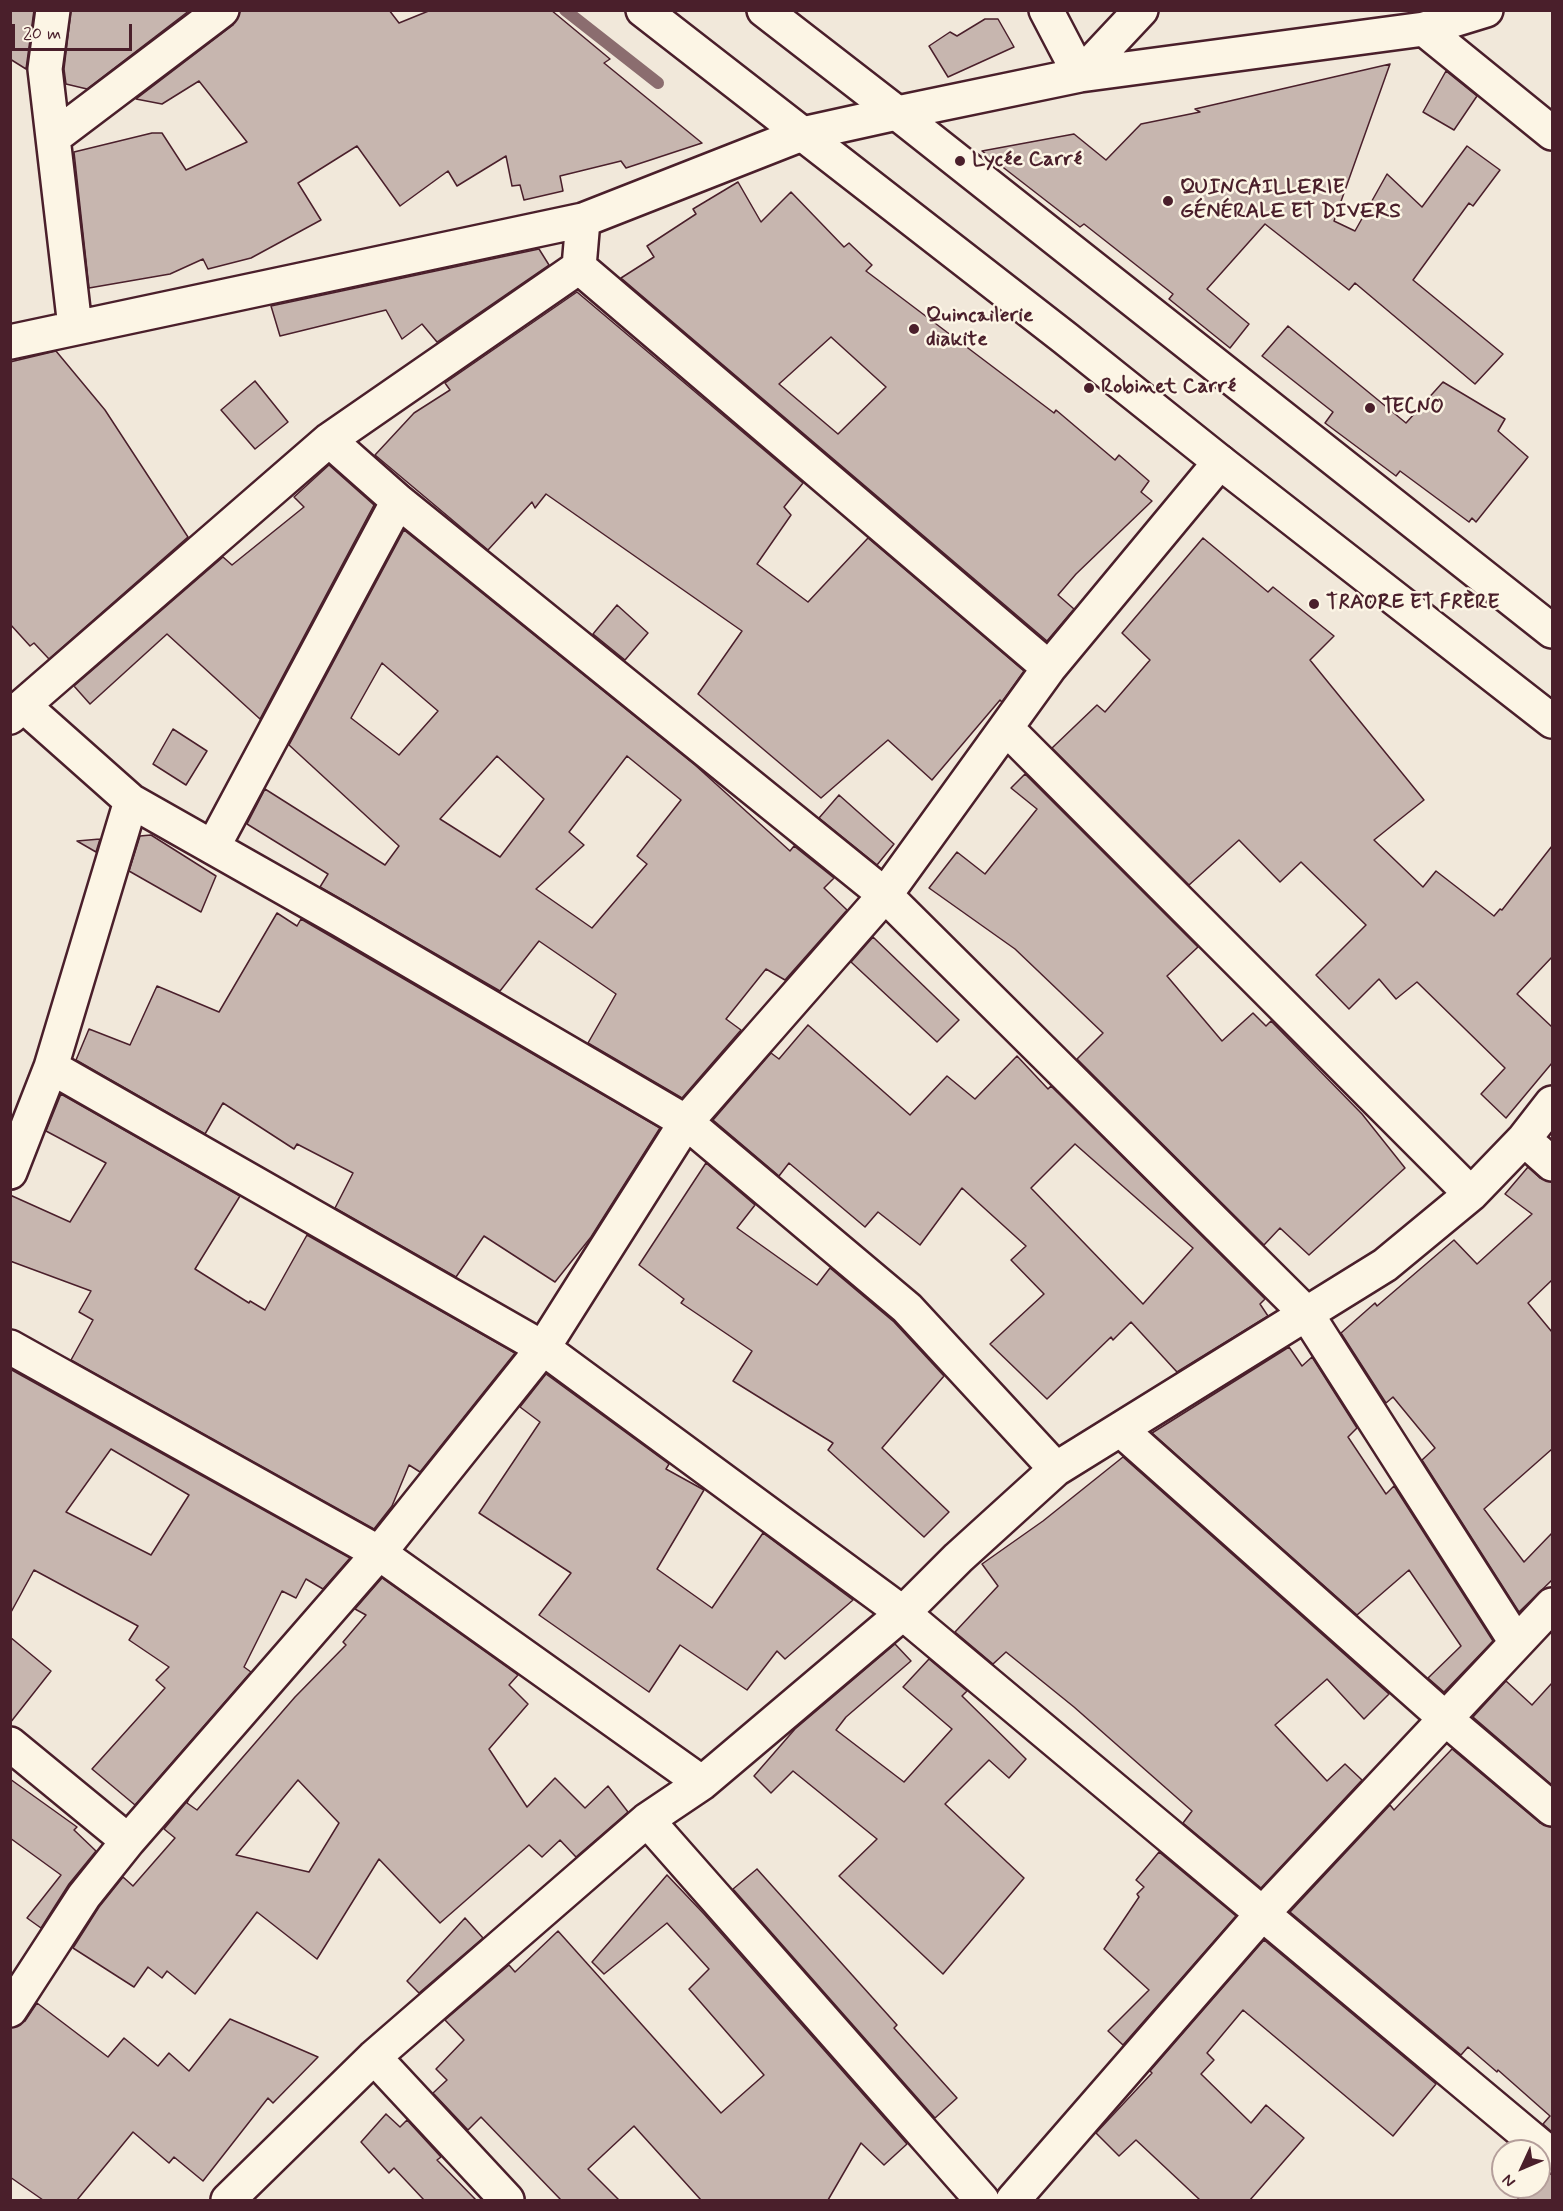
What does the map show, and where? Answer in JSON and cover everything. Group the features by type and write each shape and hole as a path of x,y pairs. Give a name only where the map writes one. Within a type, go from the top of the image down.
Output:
{"street":[{"path":"52,10 45,69 75,327"},
{"path":"54,137 222,10"},
{"path":"643,10 1552,721"},
{"path":"764,10 897,112 1552,631"},
{"path":"1046,10 1080,75"},
{"path":"1080,75 1142,10"},
{"path":"10,342 583,220 801,134 897,112 1080,75 1424,29 1486,10"},
{"path":"1424,29 1552,133"},
{"path":"579,267 583,220"},
{"path":"579,267 328,440 17,712 131,801 686,1122 907,1308 1056,1469"},
{"path":"579,267 1049,669"},
{"path":"328,440 398,501 885,895 1306,1313 1516,1642"},
{"path":"10,2010 84,1896 128,1841 379,1553 543,1348 686,1122 885,895 1049,669 1220,462"},
{"path":"213,847 398,501"},
{"path":"1007,729 1471,1194"},
{"path":"10,1172 51,1066 131,801"},
{"path":"51,1066 543,1348 903,1613 1552,2156"},
{"path":"228,2200 374,2056 647,1820 702,1783 903,1613 958,1558 1056,1469 1385,1265 1471,1194 1524,1139 1552,1103"},
{"path":"1524,1139 1552,1164"},
{"path":"10,1347 379,1553 702,1783"},
{"path":"1121,1430 1447,1720 1552,1809"},
{"path":"1013,2200 1262,1914 1447,1720 1552,1605"},
{"path":"10,1744 128,1841"},
{"path":"647,1820 982,2200"},
{"path":"374,2056 507,2200"}],"building":[{"path":"10,10 34,10 26,69 10,59"},
{"path":"71,10 190,10 87,89 66,84 64,69"},
{"path":"240,10 389,10 399,23 431,10 551,10 610,59 604,63 702,143 626,168 621,161 560,176 563,191 524,200 520,185 512,186 506,156 457,186 448,171 400,206 357,146 298,183 321,220 251,258 208,269 203,259 170,274 89,288 74,152 152,133 162,133 186,170 247,142 199,81 162,104 136,99 233,25"},
{"path":"985,19 998,19 1014,47 948,77 929,46 950,32 957,36"},
{"path":"1390,64 1334,221 1355,231 1387,174 1422,207 1467,146 1500,170 1473,206 1469,203 1413,280 1503,354 1475,384 1355,283 1349,290 1265,224 1207,289 1249,324 1230,348 1169,299 1173,294 1084,224 1080,227 982,151 1074,134 1106,160 1141,124 1200,112 1195,109"},
{"path":"1446,71 1477,96 1454,130 1423,112"},
{"path":"738,182 761,222 791,192 844,247 849,243 872,265 866,271 1054,413 1056,410 1115,460 1119,455 1149,481 1141,492 1152,501 1076,574 1058,595 1074,609 1047,641 621,278 654,257 647,246 696,214 693,209","holes":["831,337 886,387 838,434 779,384"]},
{"path":"539,249 549,265 437,342 422,324 402,339 386,310 280,336 271,306"},
{"path":"577,292 803,483 784,507 791,515 757,564 808,602 868,538 1024,671 1002,702 1000,700 932,780 888,740 821,798 698,694 742,631 546,494 535,508 532,502 488,550 375,455 414,413 450,390 445,383"},
{"path":"1288,326 1406,423 1443,382 1505,419 1498,431 1528,457 1476,522 1472,518 1469,522 1400,471 1396,476 1325,423 1333,412 1262,356"},
{"path":"56,351 105,410 188,537 49,659 34,643 30,646 10,624 10,362"},
{"path":"255,381 288,422 255,449 221,410"},
{"path":"329,465 374,505 260,719 167,634 90,704 74,686 223,557 232,565 304,507 294,497"},
{"path":"404,530 695,765 790,851 794,846 834,878 824,888 847,910 785,980 766,969 726,1019 741,1030 682,1098 588,1043 616,994 539,941 500,991 320,887 328,874 247,824 265,789 385,865 399,846 289,745","holes":["382,663 438,711 399,755 351,718","497,756 544,799 500,857 440,819","627,756 681,800 637,856 647,864 592,928 536,889 584,845 569,832"]},
{"path":"1203,538 1268,592 1273,587 1334,636 1310,660 1424,800 1374,840 1423,887 1436,871 1494,916 1500,909 1502,910 1552,846 1552,957 1517,994 1552,1027 1552,1063 1506,1118 1481,1094 1505,1068 1417,982 1396,999 1379,979 1349,1009 1316,975 1366,925 1301,862 1280,882 1239,840 1189,885 1052,748 1097,705 1105,712 1150,660 1122,633"},
{"path":"617,605 648,633 625,660 593,634"},
{"path":"173,729 207,751 186,785 153,764"},
{"path":"1025,774 1198,947 1167,976 1222,1041 1253,1013 1266,1026 1271,1021 1362,1114 1405,1168 1309,1255 1280,1228 1264,1245 1077,1059 1103,1033 1015,949 929,888 957,852 985,874 1037,809 1011,788"},
{"path":"839,795 894,844 877,865 819,818"},
{"path":"151,835 216,876 201,912 129,871 140,836"},
{"path":"100,839 96,852 77,841"},
{"path":"277,913 297,926 301,919 660,1128 591,1237 555,1282 484,1236 456,1277 335,1208 353,1173 297,1144 294,1149 223,1103 205,1134 76,1060 89,1029 130,1045 157,986 219,1012"},
{"path":"873,937 959,1020 937,1042 851,962"},
{"path":"808,1025 910,1115 947,1076 975,1099 1017,1056 1048,1089 1051,1086 1265,1299 1260,1304 1268,1316 1177,1372 1131,1322 1113,1340 1111,1337 1047,1399 990,1344 1044,1294 1011,1260 1026,1246 962,1188 920,1245 878,1212 865,1227 789,1163 779,1176 713,1120 771,1053 779,1059","holes":["1075,1144 1193,1248 1143,1304 1031,1188"]},
{"path":"61,1094 240,1196 195,1269 249,1303 250,1301 265,1310 307,1235 515,1353 420,1472 409,1465 392,1506 374,1529 71,1360 93,1320 79,1312 91,1291 10,1261 10,1195 70,1222 106,1163 46,1131"},
{"path":"706,1163 755,1205 737,1228 817,1285 830,1268 894,1322 944,1376 882,1448 949,1512 924,1537 828,1450 833,1443 733,1381 752,1351 681,1303 684,1299 639,1265"},
{"path":"1528,1167 1540,1178 1552,1182 1552,1280 1528,1303 1552,1332 1552,1449 1484,1509 1524,1562 1552,1533 1552,1580 1519,1612 1422,1460 1435,1448 1393,1397 1386,1403 1341,1333 1375,1303 1377,1306 1454,1240 1477,1264 1532,1214 1505,1194"},
{"path":"1289,1347 1302,1366 1312,1357 1357,1428 1348,1437 1386,1494 1394,1486 1493,1641 1444,1692 1428,1678 1461,1646 1409,1570 1357,1615 1152,1433"},
{"path":"10,1369 350,1558 323,1589 306,1579 296,1598 282,1591 244,1667 251,1672 135,1805 92,1769 165,1688 156,1680 169,1667 129,1640 138,1626 34,1570 10,1614","holes":["111,1449 189,1495 151,1555 66,1512"]},
{"path":"546,1374 669,1464 666,1469 704,1490 657,1569 712,1608 763,1533 853,1600 785,1659 777,1651 747,1690 680,1645 649,1692 539,1615 571,1573 479,1513 540,1422 520,1407"},
{"path":"1123,1457 1389,1694 1364,1719 1327,1679 1275,1725 1327,1781 1345,1764 1362,1780 1261,1888 1183,1823 1192,1811 1074,1707 1006,1652 993,1664 955,1632 998,1586 982,1564 1043,1521"},
{"path":"382,1578 518,1675 509,1685 528,1704 489,1749 527,1807 555,1778 585,1808 608,1786 628,1812 576,1857 560,1840 542,1857 529,1845 440,1923 379,1859 317,1959 257,1912 195,1994 167,1971 162,1978 148,1967 134,1987 73,1948 99,1907 123,1877 133,1886 175,1838 164,1829 189,1799 187,1803 197,1810 295,1697 346,1645 343,1642 366,1615 355,1609","holes":["298,1780 339,1823 309,1872 236,1855"]},
{"path":"10,1637 51,1671 10,1723"},
{"path":"895,1644 911,1661 846,1717 836,1730 904,1782 952,1729 903,1687 929,1659 967,1691 962,1696 1026,1759 1009,1778 989,1760 945,1804 1024,1878 943,1974 839,1876 877,1839 793,1771 771,1793 754,1776 795,1729"},
{"path":"1506,1681 1532,1705 1552,1683 1552,1785 1473,1717"},
{"path":"1452,1749 1540,1823 1552,1827 1552,2132 1543,2124 1550,2116 1498,2070 1497,2072 1468,2047 1461,2055 1290,1912 1390,1805 1394,1810"},
{"path":"10,1779 77,1827 74,1830 96,1851 69,1884 41,1928 27,1918 61,1875 10,1838"},
{"path":"1159,1852 1236,1916 1123,2045 1108,2031 1149,1990 1104,1949 1139,1897 1137,1894 1144,1887 1136,1880"},
{"path":"757,1869 897,2025 894,2028 957,2098 935,2118 733,1889"},
{"path":"667,1875 907,2144 884,2165 861,2143 828,2200 701,2200 634,2126 588,2169 619,2200 561,2200 481,2117 468,2130 433,2093 447,2080 436,2069 464,2040 445,2020 509,1965 515,1972 558,1931 721,2113 764,2075 689,1989 709,1969 667,1923 604,1974 592,1962"},
{"path":"465,1918 483,1938 419,1993 407,1981"},
{"path":"1264,1940 1436,2084 1393,2136 1243,2010 1207,2053 1214,2060 1201,2074 1251,2123 1266,2105 1304,2138 1250,2200 1200,2200 1136,2140 1119,2156 1096,2133 1152,2073 1150,2071"},
{"path":"37,2003 108,2057 124,2038 158,2066 169,2053 189,2071 230,2019 318,2057 273,2103 268,2098 203,2181 174,2157 169,2163 133,2132 77,2200 43,2200 10,2177 10,2028 25,2021"},
{"path":"386,2114 400,2127 407,2120 441,2157 437,2160 476,2200 424,2200 394,2168 389,2173 361,2142"},
{"path":"1552,2174 1552,2200 1520,2200 1551,2199"}],"waterway":[{"path":"565,10 658,83"}],"place":[{"name":"Lycée Carré","path":"960,161"},
{"name":"QUINCAILLERIE GÉNÉRALE ET DIVERS","path":"1168,201"},
{"name":"Quincailerie diakite","path":"914,329"},
{"name":"Robinet Carré","path":"1089,388"},
{"name":"TECNO","path":"1370,408"},
{"name":"TRAORE ET FRÈRE","path":"1314,604"}]}
